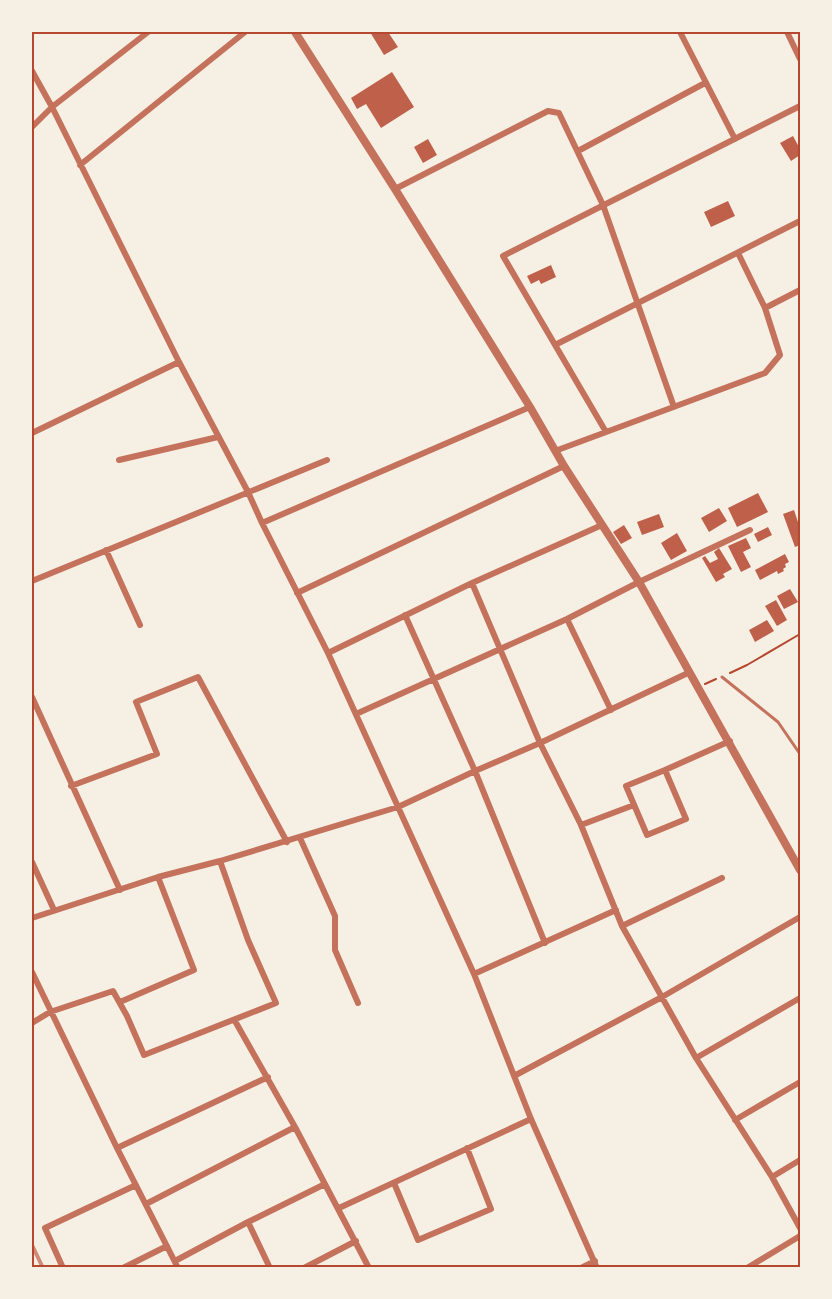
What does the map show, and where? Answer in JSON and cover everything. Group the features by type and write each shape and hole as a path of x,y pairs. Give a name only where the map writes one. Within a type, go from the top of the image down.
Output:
{"street":[{"path":"32,127 52,107 148,32"},
{"path":"80,165 245,32"},
{"path":"295,32 395,189 564,466 639,582 801,870"},
{"path":"680,32 735,139"},
{"path":"786,32 801,59"},
{"path":"32,71 179,362 248,492 356,714 474,974 531,1119 596,1264 581,1268"},
{"path":"579,151 705,83"},
{"path":"606,432 504,256 801,106"},
{"path":"395,189 548,111 559,113 603,205 674,407"},
{"path":"555,345 801,221"},
{"path":"555,451 765,373 780,355 765,308 738,253"},
{"path":"765,308 801,290"},
{"path":"32,434 179,362"},
{"path":"262,523 530,407"},
{"path":"119,460 218,437"},
{"path":"32,580 327,460"},
{"path":"297,592 564,466"},
{"path":"328,653 472,583 602,525"},
{"path":"356,714 567,619 750,530"},
{"path":"106,550 140,625"},
{"path":"472,583 540,743 580,825 622,926 696,1058 772,1177 801,1228"},
{"path":"405,615 475,771 545,943"},
{"path":"567,619 611,710"},
{"path":"32,918 158,877 287,842 398,807 690,672"},
{"path":"71,786 157,754 136,702 198,677 287,842"},
{"path":"32,697 120,890"},
{"path":"665,770 686,819 647,835 626,786 730,741"},
{"path":"580,825 634,805"},
{"path":"300,838 335,916 335,950 358,1004"},
{"path":"32,1023 50,1012 113,991 144,1055 276,1004 249,940 220,861"},
{"path":"32,862 54,910"},
{"path":"120,1002 194,970 158,877"},
{"path":"622,926 722,878"},
{"path":"474,974 616,910"},
{"path":"514,1076 662,997 801,917"},
{"path":"32,972 117,1148 177,1264 248,1222 325,1184"},
{"path":"696,1058 801,998"},
{"path":"235,1021 268,1077 369,1268"},
{"path":"117,1148 268,1077"},
{"path":"735,1120 801,1082"},
{"path":"339,1208 531,1119"},
{"path":"146,1204 295,1127"},
{"path":"394,1183 418,1240 491,1209 467,1148"},
{"path":"772,1177 801,1160"},
{"path":"63,1268 45,1228 136,1185"},
{"path":"248,1222 270,1268"},
{"path":"747,1268 801,1236"},
{"path":"304,1268 356,1241"},
{"path":"123,1268 167,1246"}],"lane":[{"path":"722,677 778,722 801,754"}],"path":[{"path":"699,687 747,665 801,633"}],"building":[{"path":"370,32 388,32 398,47 384,55"},
{"path":"392,72 414,107 381,128 366,104 357,109 351,98"},
{"path":"793,136 800,149 800,155 791,161 780,143"},
{"path":"428,139 437,155 423,163 414,147"},
{"path":"728,201 735,216 711,227 704,212"},
{"path":"551,265 556,277 541,284 539,280 531,284 527,276"},
{"path":"758,493 768,512 737,527 728,508"},
{"path":"719,508 727,521 709,532 701,518"},
{"path":"794,510 800,528 800,545 795,547 783,514"},
{"path":"659,514 664,527 642,535 637,522"},
{"path":"624,525 632,538 621,544 613,532"},
{"path":"768,527 772,535 758,542 754,534"},
{"path":"677,533 687,551 671,560 661,543"},
{"path":"746,538 751,548 743,552 751,567 741,572 728,546"},
{"path":"719,548 732,569 716,582 702,558 705,556 710,563 718,559 714,552"},
{"path":"785,554 789,562 785,564 784,571 778,574 777,571 760,580 755,570"},
{"path":"790,589 798,602 784,609 777,596"},
{"path":"776,600 787,620 777,626 765,606"},
{"path":"767,620 774,631 755,642 749,630"}],"railway":[{"path":"32,1245 43,1268"}]}
